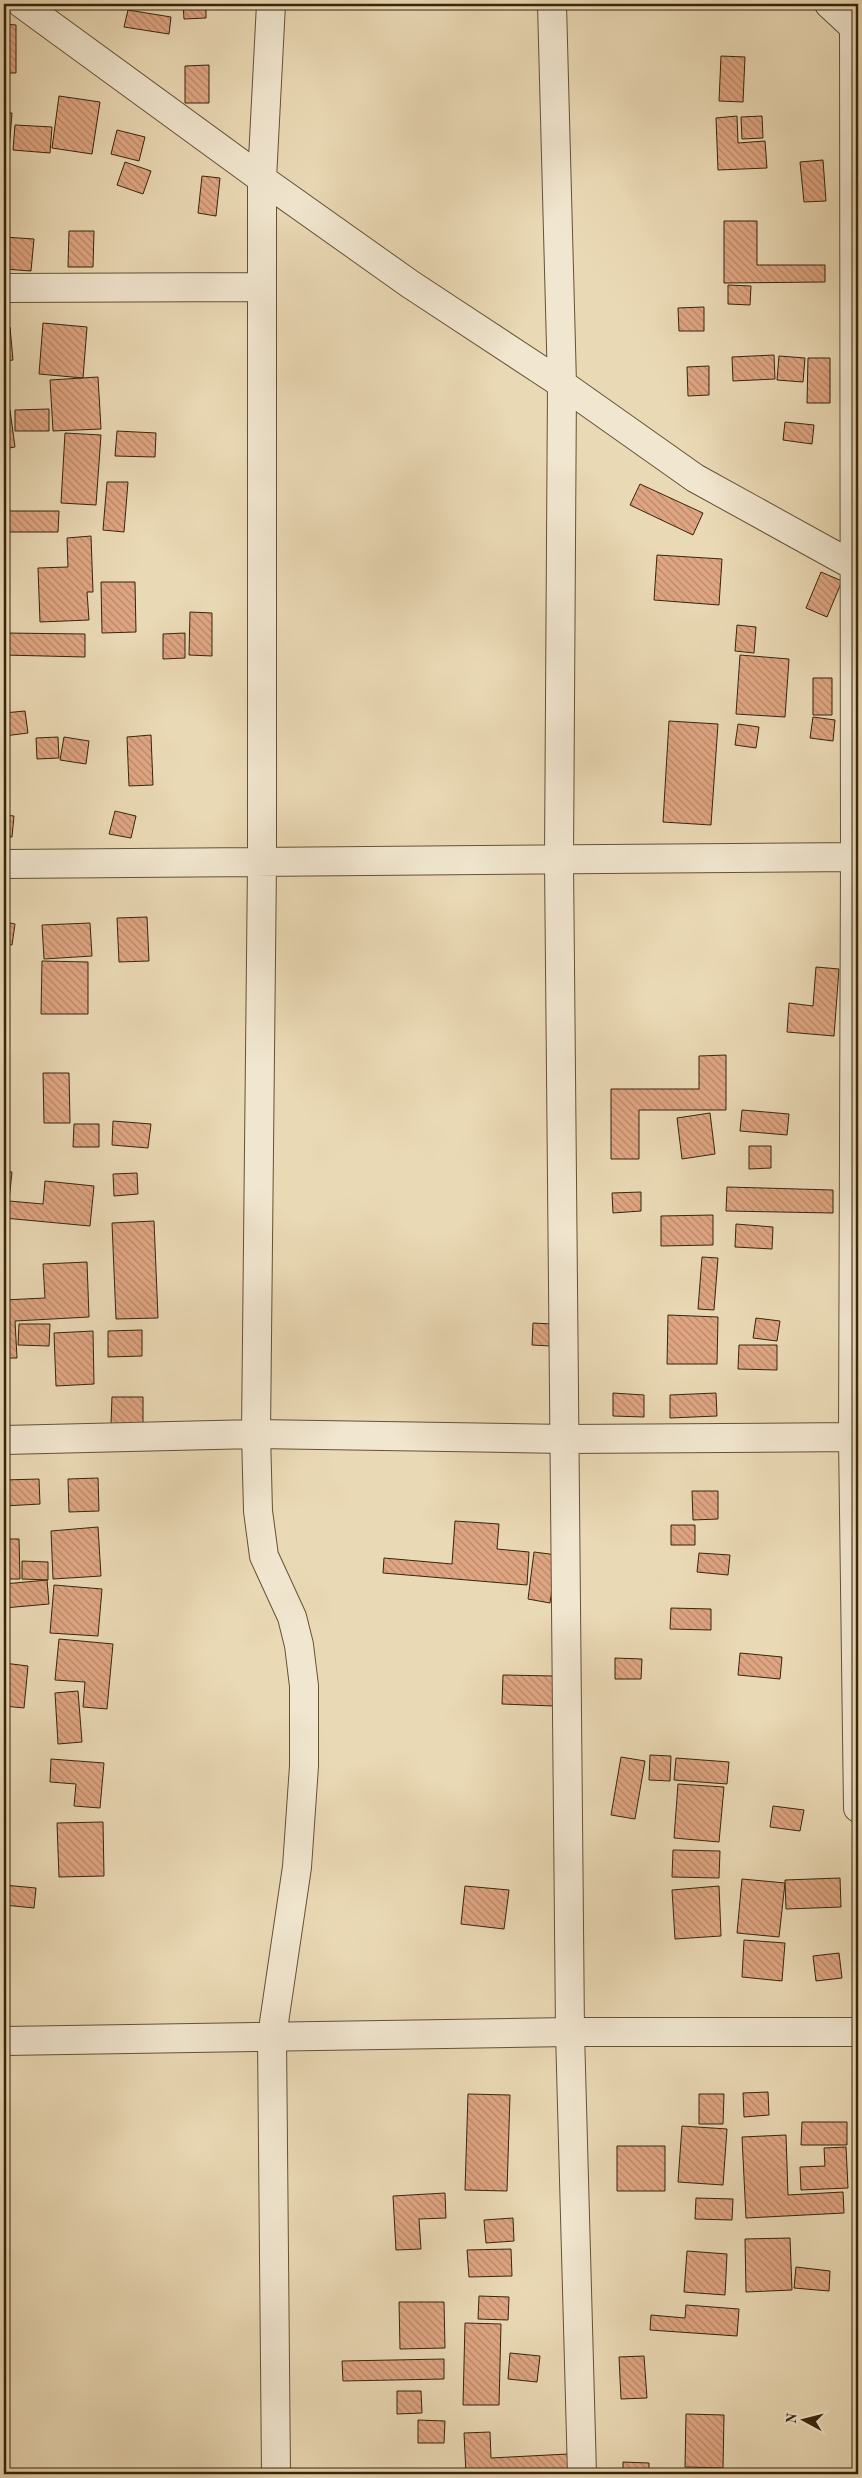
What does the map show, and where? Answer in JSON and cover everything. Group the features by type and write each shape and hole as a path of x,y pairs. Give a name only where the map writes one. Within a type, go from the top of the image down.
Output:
{"street":[{"path":"22,4 410,284 562,384 694,478 857,568"},
{"path":"270,4 262,179 262,863 256,1434 258,1511 264,1556 292,1617 299,1645 304,1686 304,1766 297,1867 272,2036 276,2474"},
{"path":"552,4 562,384 559,860 570,2032 582,2474"},
{"path":"829,4 856,28 857,857 855,1437 858,1808"},
{"path":"4,288 261,287"},
{"path":"4,864 857,857"},
{"path":"4,1440 256,1434 565,1439 855,1437"},
{"path":"4,2041 570,2032 858,2032"}],"building":[{"path":"183,4 206,4 206,18 184,19"},
{"path":"128,10 171,17 169,34 124,27"},
{"path":"4,24 16,25 16,73 4,73"},
{"path":"721,56 745,57 743,102 719,101"},
{"path":"209,65 209,103 185,103 185,66"},
{"path":"59,96 100,102 92,154 52,148"},
{"path":"4,113 12,113 6,188 4,188"},
{"path":"737,116 738,143 765,141 767,168 718,170 716,118"},
{"path":"762,116 763,138 742,139 741,117"},
{"path":"15,125 52,127 50,153 13,150"},
{"path":"117,130 145,137 139,161 111,154"},
{"path":"823,160 826,201 804,202 800,162"},
{"path":"125,162 151,171 143,194 117,185"},
{"path":"202,176 220,178 216,216 198,213"},
{"path":"724,221 757,221 757,265 825,265 825,282 724,283"},
{"path":"69,231 94,231 93,267 68,267"},
{"path":"4,237 34,239 31,271 4,269"},
{"path":"728,285 751,286 750,305 728,304"},
{"path":"704,307 704,331 679,331 678,308"},
{"path":"43,323 87,327 83,378 39,374"},
{"path":"4,327 10,327 13,360 4,361"},
{"path":"774,355 775,379 733,381 732,357"},
{"path":"779,356 805,358 803,382 777,380"},
{"path":"808,358 830,358 830,403 807,403"},
{"path":"709,366 709,395 688,396 687,367"},
{"path":"98,377 101,429 53,431 50,380"},
{"path":"49,409 49,431 15,431 15,410"},
{"path":"4,410 10,410 15,447 4,449"},
{"path":"785,422 814,425 812,444 783,440"},
{"path":"117,431 156,433 155,457 115,456"},
{"path":"65,433 101,435 96,505 61,503"},
{"path":"107,482 128,482 124,532 103,530"},
{"path":"640,484 703,513 693,535 630,505"},
{"path":"4,511 59,511 58,532 4,532"},
{"path":"91,536 93,592 87,592 89,620 40,622 38,568 68,567 67,538"},
{"path":"657,555 722,559 719,605 654,600"},
{"path":"821,572 842,581 827,617 806,608"},
{"path":"101,582 135,582 136,632 102,633"},
{"path":"190,612 212,613 212,656 189,655"},
{"path":"737,625 756,627 754,653 735,651"},
{"path":"4,633 85,634 85,657 4,655"},
{"path":"185,633 185,658 163,659 163,634"},
{"path":"740,655 789,659 785,717 736,714"},
{"path":"813,678 832,678 832,715 813,715"},
{"path":"25,711 28,733 4,736 4,713"},
{"path":"813,717 835,720 833,741 810,738"},
{"path":"669,721 718,724 711,825 663,822"},
{"path":"738,724 759,727 756,748 735,745"},
{"path":"151,735 153,785 129,786 127,737"},
{"path":"58,737 59,758 37,759 36,738"},
{"path":"64,737 89,741 86,764 60,760"},
{"path":"115,811 136,816 131,838 109,834"},
{"path":"4,815 14,816 12,837 4,837"},
{"path":"147,917 149,961 119,962 117,918"},
{"path":"4,922 15,924 12,945 4,944"},
{"path":"90,923 92,956 44,959 42,925"},
{"path":"42,961 88,962 88,1014 41,1014"},
{"path":"816,967 839,969 834,1036 787,1032 789,1003 813,1006"},
{"path":"726,1055 726,1110 639,1110 639,1159 611,1159 611,1089 699,1089 699,1056"},
{"path":"43,1073 69,1073 70,1123 44,1123"},
{"path":"742,1110 789,1114 787,1135 740,1131"},
{"path":"710,1113 715,1154 682,1159 677,1118"},
{"path":"113,1121 151,1124 148,1148 112,1145"},
{"path":"74,1124 99,1124 99,1147 73,1147"},
{"path":"749,1146 771,1146 771,1168 749,1169"},
{"path":"4,1171 12,1172 9,1201 43,1204 45,1181 94,1186 90,1226 4,1218"},
{"path":"137,1173 138,1194 114,1196 113,1174"},
{"path":"727,1187 833,1190 833,1213 726,1211"},
{"path":"641,1192 641,1211 613,1213 612,1193"},
{"path":"713,1215 713,1245 661,1246 661,1216"},
{"path":"154,1221 158,1318 116,1319 112,1223"},
{"path":"736,1224 773,1227 772,1249 735,1247"},
{"path":"702,1257 718,1258 714,1310 698,1309"},
{"path":"87,1262 89,1317 15,1321 17,1358 4,1358 4,1300 45,1298 43,1264"},
{"path":"668,1315 718,1317 717,1364 667,1364"},
{"path":"756,1318 780,1321 777,1341 753,1338"},
{"path":"533,1323 552,1324 551,1346 532,1345"},
{"path":"19,1324 50,1324 49,1346 18,1345"},
{"path":"142,1330 142,1356 108,1357 108,1331"},
{"path":"93,1331 94,1384 56,1386 54,1333"},
{"path":"739,1345 777,1345 777,1370 738,1369"},
{"path":"613,1393 644,1395 644,1417 613,1416"},
{"path":"716,1393 717,1416 670,1418 670,1395"},
{"path":"112,1397 143,1397 143,1424 111,1424"},
{"path":"98,1478 99,1511 69,1512 68,1479"},
{"path":"39,1479 40,1504 4,1506 4,1480"},
{"path":"692,1491 718,1491 718,1519 693,1520"},
{"path":"455,1521 499,1524 497,1549 529,1552 527,1585 383,1573 384,1558 452,1564"},
{"path":"671,1525 695,1525 695,1545 671,1545"},
{"path":"98,1527 101,1576 53,1579 51,1531"},
{"path":"4,1539 19,1539 20,1579 4,1579"},
{"path":"534,1552 557,1555 550,1603 528,1599"},
{"path":"699,1553 730,1555 728,1575 697,1572"},
{"path":"22,1561 48,1562 48,1580 22,1579"},
{"path":"47,1580 49,1604 4,1608 4,1584"},
{"path":"54,1585 102,1589 98,1636 50,1633"},
{"path":"671,1608 711,1609 711,1630 670,1629"},
{"path":"59,1639 113,1644 107,1709 83,1707 85,1682 55,1680"},
{"path":"740,1653 782,1657 780,1679 738,1675"},
{"path":"615,1658 642,1659 641,1679 615,1679"},
{"path":"4,1663 28,1666 24,1708 4,1706"},
{"path":"503,1675 554,1676 553,1706 502,1704"},
{"path":"78,1691 82,1742 58,1744 55,1693"},
{"path":"650,1755 671,1756 670,1781 649,1780"},
{"path":"621,1757 645,1761 635,1819 611,1815"},
{"path":"676,1758 729,1762 727,1784 674,1780"},
{"path":"51,1759 104,1763 100,1808 74,1806 76,1784 50,1782"},
{"path":"678,1784 724,1787 719,1842 674,1838"},
{"path":"773,1806 804,1810 800,1831 770,1827"},
{"path":"103,1822 104,1876 59,1877 57,1823"},
{"path":"673,1850 720,1851 719,1878 672,1877"},
{"path":"840,1878 841,1907 786,1909 785,1880"},
{"path":"742,1879 785,1883 779,1937 737,1933"},
{"path":"4,1885 36,1888 34,1908 4,1905"},
{"path":"465,1886 509,1890 504,1929 461,1924"},
{"path":"719,1886 721,1936 675,1939 672,1890"},
{"path":"744,1940 785,1943 782,1981 742,1977"},
{"path":"839,1953 842,1978 816,1981 813,1956"},
{"path":"768,2092 769,2115 744,2117 743,2093"},
{"path":"468,2094 510,2095 507,2191 465,2190"},
{"path":"699,2094 724,2094 723,2124 699,2124"},
{"path":"802,2122 847,2122 847,2145 801,2145"},
{"path":"682,2126 727,2129 723,2185 678,2182"},
{"path":"786,2135 788,2195 843,2192 844,2213 746,2218 742,2137"},
{"path":"617,2146 665,2146 665,2191 617,2191"},
{"path":"846,2147 848,2188 801,2190 800,2167 825,2166 824,2148"},
{"path":"445,2193 446,2218 419,2219 421,2249 396,2250 393,2196"},
{"path":"696,2198 733,2199 732,2220 695,2219"},
{"path":"513,2218 514,2241 486,2243 484,2220"},
{"path":"790,2238 792,2290 746,2292 745,2239"},
{"path":"511,2249 512,2276 469,2277 467,2250"},
{"path":"687,2251 727,2254 725,2295 684,2292"},
{"path":"796,2267 830,2271 829,2291 794,2288"},
{"path":"479,2296 509,2297 508,2320 478,2319"},
{"path":"399,2302 444,2302 445,2348 400,2349"},
{"path":"686,2305 739,2309 737,2336 650,2330 651,2315 685,2318"},
{"path":"465,2323 501,2324 499,2405 463,2405"},
{"path":"510,2353 540,2356 537,2382 508,2379"},
{"path":"644,2356 647,2398 621,2399 619,2357"},
{"path":"444,2359 444,2379 343,2381 342,2361"},
{"path":"397,2391 421,2391 422,2413 397,2414"},
{"path":"686,2414 724,2415 723,2468 685,2467"},
{"path":"418,2420 445,2421 444,2443 418,2443"},
{"path":"490,2432 491,2458 568,2454 569,2474 466,2474 464,2433"},
{"path":"623,2462 649,2463 649,2474 623,2474"}]}
